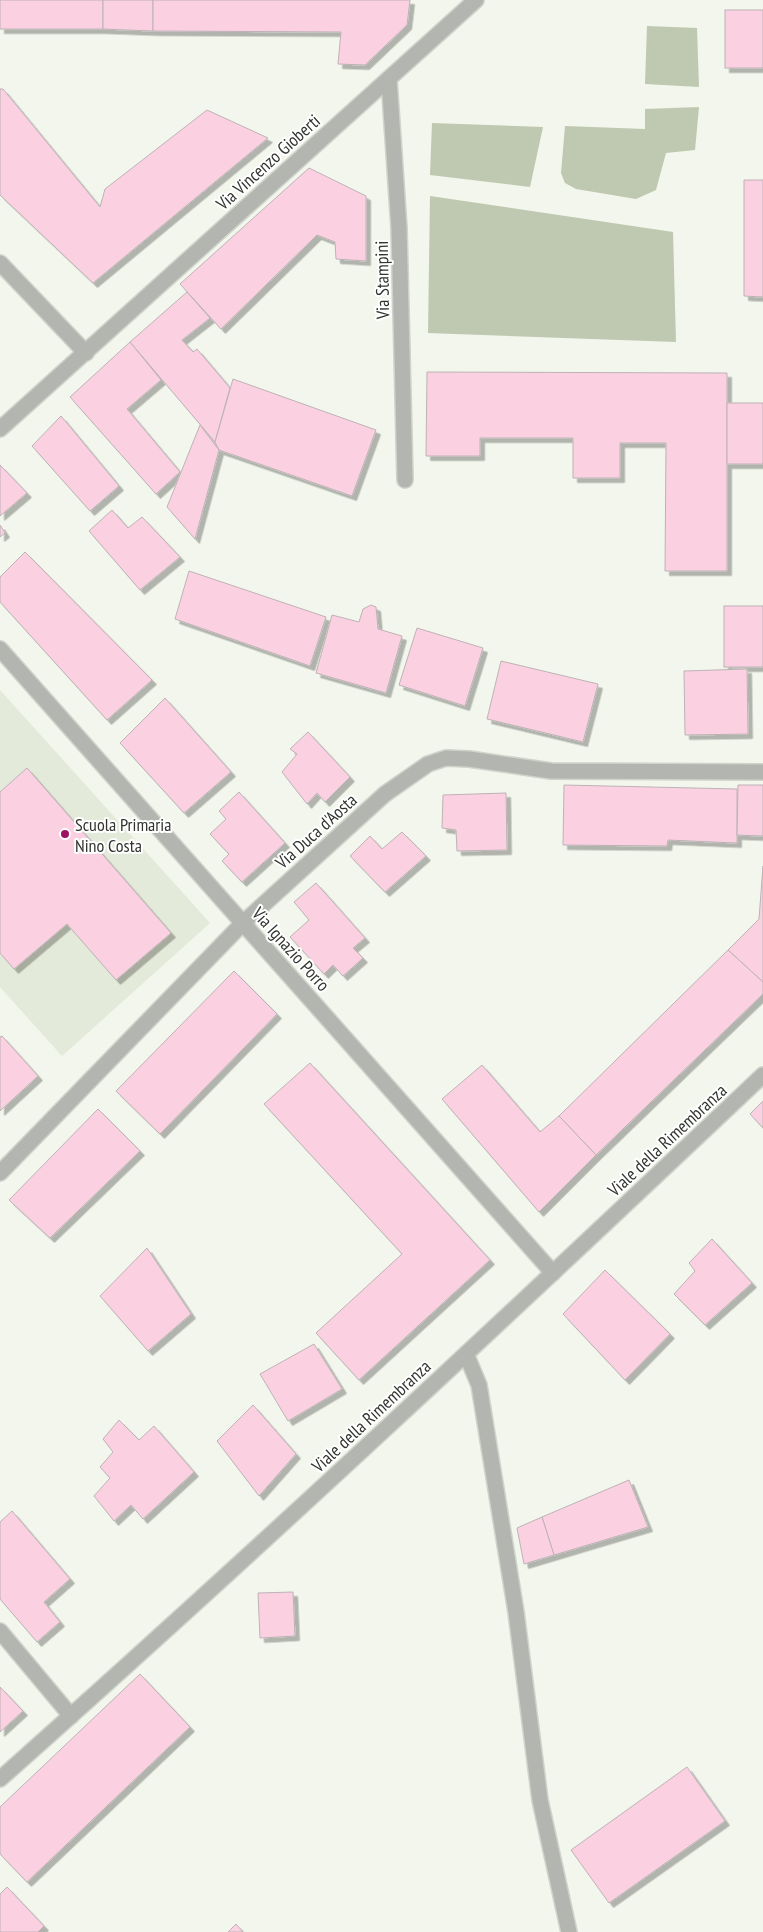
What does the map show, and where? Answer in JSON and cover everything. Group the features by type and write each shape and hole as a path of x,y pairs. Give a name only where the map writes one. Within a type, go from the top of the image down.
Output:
{"street":[{"name":"Via Vincenzo Gioberti","path":"0,429 476,0"},
{"name":"Via Stampini","path":"389,79 399,228 405,480"},
{"path":"0,263 86,353"},
{"name":"Via Ignazio Porro","path":"0,649 553,1273"},
{"name":"Via Duca d'Aosta","path":"0,1173 243,923 385,794 428,764 446,758 469,759 551,771 763,772"},
{"name":"Viale della Rimembranza","path":"0,1779 272,1534 763,1075"},
{"path":"466,1354 479,1385 516,1612 540,1800 569,1932"},
{"path":"0,1631 71,1716"}],"shaded area":[{"path":"647,26 697,28 699,87 645,84"},
{"path":"699,107 695,150 666,153 656,190 636,199 576,189 565,183 561,173 565,126 645,129 645,109"},
{"path":"432,123 543,127 530,187 430,175"},
{"path":"430,196 673,232 676,342 428,333"},
{"name":"Scuola Primaria Nino Costa","path":"0,690 210,923 62,1056 0,987"}],"building":[{"path":"0,0 103,0 103,29 0,29"},
{"path":"103,0 153,0 153,31 103,29"},
{"path":"153,0 410,0 407,25 365,65 338,64 341,32 153,31"},
{"path":"725,10 763,10 763,68 725,68"},
{"path":"0,89 3,89 100,207 105,189 207,110 268,138 93,283 0,195"},
{"path":"309,168 366,196 366,261 336,259 335,242 317,235 221,329 180,284"},
{"path":"744,180 763,180 763,297 744,296"},
{"path":"187,292 210,318 182,340 193,352 197,349 230,388 215,442 130,342"},
{"path":"130,342 161,380 127,409 180,472 156,494 70,397"},
{"path":"427,372 727,373 727,571 665,571 666,443 620,443 620,478 573,478 573,438 480,438 480,456 426,456"},
{"path":"233,379 376,430 352,496 219,450 215,442"},
{"path":"727,403 763,403 763,464 727,464"},
{"path":"61,416 119,486 90,511 32,446"},
{"path":"200,425 219,450 195,539 167,507"},
{"path":"0,465 27,493 0,516"},
{"path":"112,510 128,528 142,517 180,557 140,590 89,531"},
{"path":"0,525 5,533 0,537"},
{"path":"25,552 152,680 107,720 0,602 0,577"},
{"path":"189,571 326,617 310,666 175,619"},
{"path":"371,605 376,607 378,629 402,636 386,693 316,673 332,615 359,622 363,609"},
{"path":"724,606 763,606 763,667 724,667"},
{"path":"417,628 483,648 465,706 399,685"},
{"path":"501,661 598,684 583,742 487,719"},
{"path":"747,669 748,734 685,735 684,671"},
{"path":"165,698 231,772 184,813 120,743"},
{"path":"308,732 350,777 325,802 317,793 307,804 282,772 297,754 290,749"},
{"path":"27,768 171,933 116,980 67,924 14,969 0,953 0,792"},
{"path":"564,785 737,789 737,843 668,840 667,846 563,845"},
{"path":"738,785 763,785 763,836 737,835"},
{"path":"239,792 285,843 242,882 222,861 229,854 210,834 226,819 219,811"},
{"path":"506,793 507,850 457,851 456,830 442,828 443,795"},
{"path":"402,832 426,856 385,892 350,856 370,836 382,849"},
{"path":"763,866 763,982 728,950 759,919"},
{"path":"316,883 365,938 353,948 363,958 343,976 333,965 324,974 290,937 309,920 294,902"},
{"path":"728,950 763,982 763,994 596,1155 559,1116"},
{"path":"234,971 277,1014 160,1134 116,1091"},
{"path":"2,1036 38,1076 0,1111 0,1037"},
{"path":"310,1063 490,1260 359,1380 316,1333 402,1254 264,1104"},
{"path":"482,1065 540,1132 559,1116 596,1155 539,1212 442,1099"},
{"path":"763,1101 763,1128 750,1114"},
{"path":"98,1109 140,1151 50,1238 9,1200"},
{"path":"712,1239 752,1283 705,1325 674,1294 695,1271 689,1263"},
{"path":"147,1248 191,1314 148,1351 100,1296"},
{"path":"605,1270 670,1334 625,1380 563,1314"},
{"path":"314,1344 342,1389 288,1421 260,1374"},
{"path":"253,1405 296,1454 259,1496 217,1441"},
{"path":"119,1420 139,1440 154,1426 194,1472 143,1519 131,1505 114,1521 94,1496 110,1478 100,1467 113,1452 103,1439"},
{"path":"629,1480 648,1527 554,1555 542,1517"},
{"path":"12,1511 70,1579 44,1602 60,1622 37,1642 0,1599 0,1522"},
{"path":"542,1517 554,1555 524,1564 517,1528"},
{"path":"293,1592 295,1636 260,1638 258,1593"},
{"path":"140,1674 190,1727 27,1882 0,1854 0,1807"},
{"path":"0,1687 23,1711 0,1732"},
{"path":"687,1767 725,1821 609,1903 571,1850"},
{"path":"7,1887 44,1926 38,1932 0,1932 0,1894"},
{"path":"236,1924 243,1932 228,1932"}],"place":[{"name":"Scuola Primaria Nino Costa","path":"65,834"}]}
